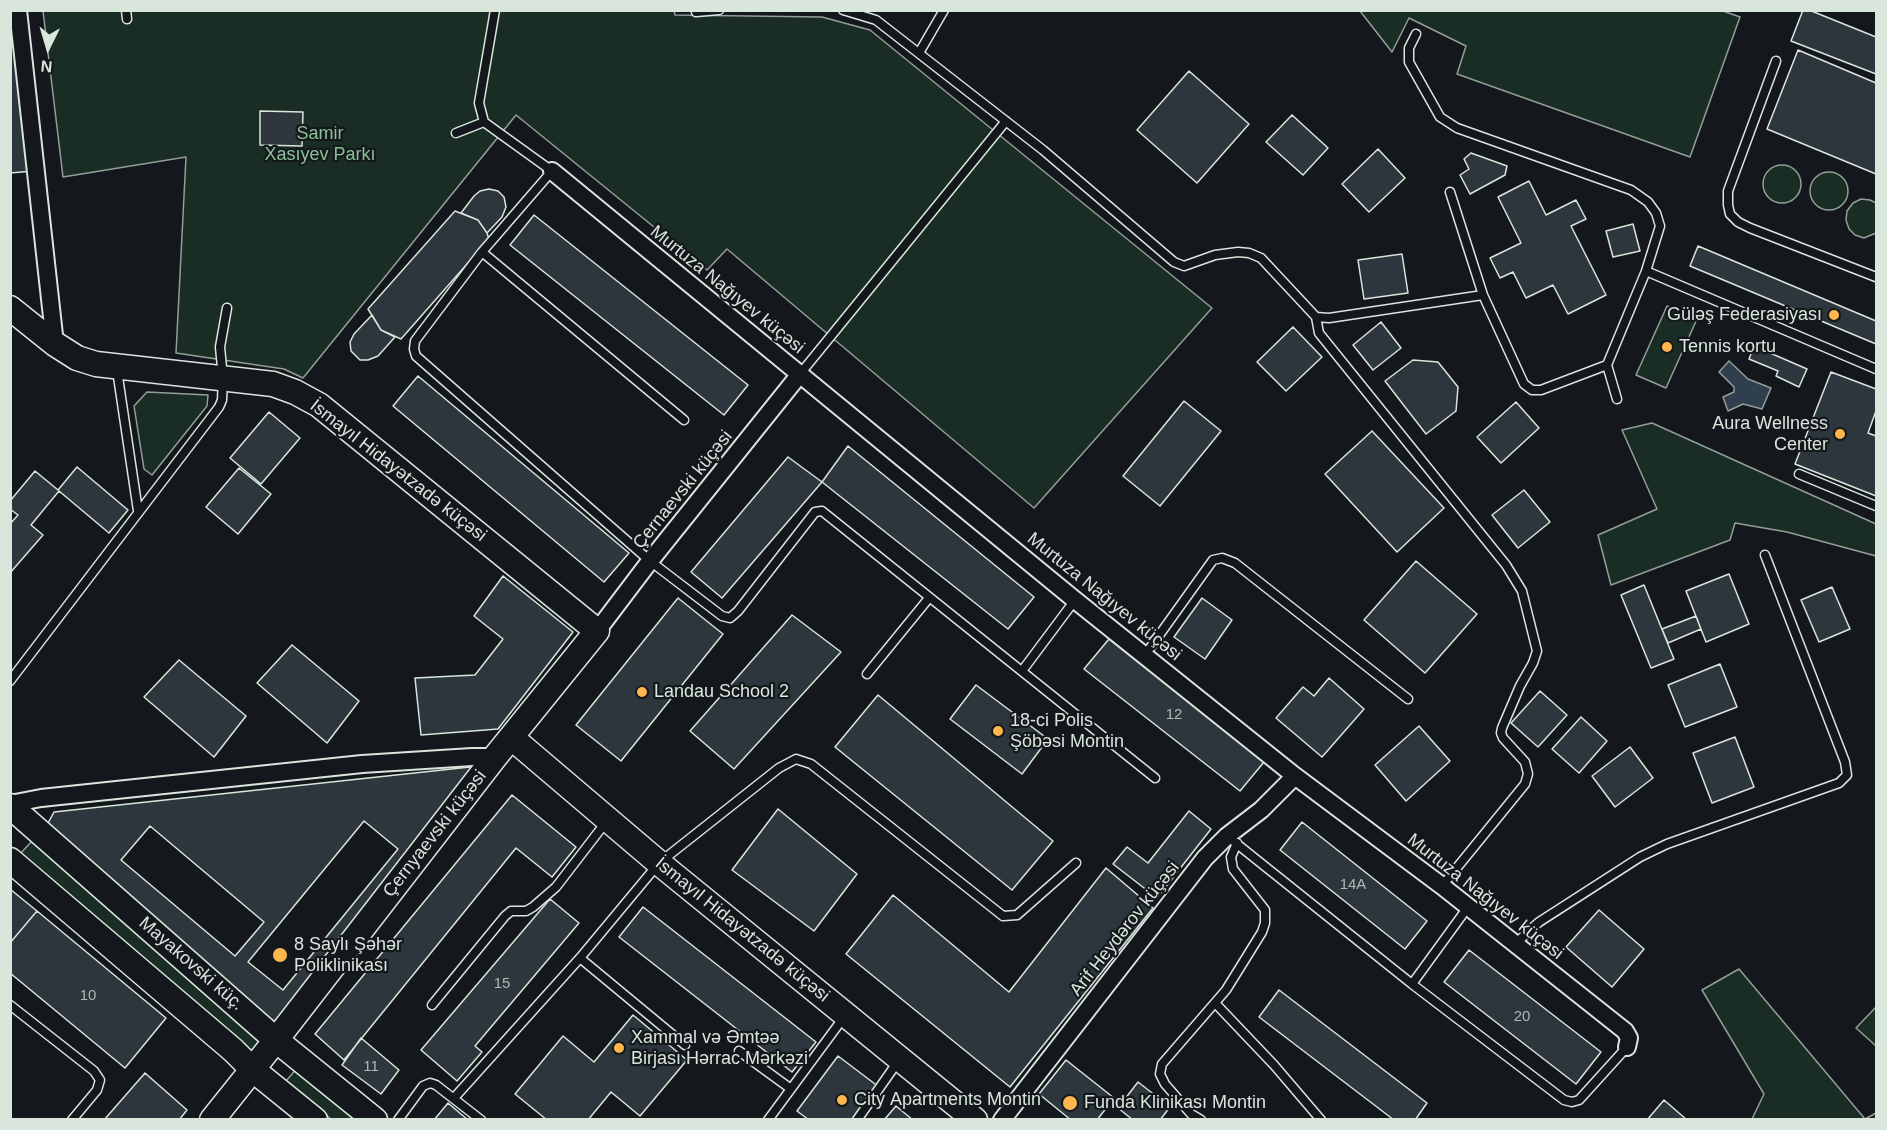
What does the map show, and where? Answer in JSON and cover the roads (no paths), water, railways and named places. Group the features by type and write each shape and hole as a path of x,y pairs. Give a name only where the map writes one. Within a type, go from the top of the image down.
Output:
{"street":[{"path":"18,10 55,344"},
{"name":"Murtuza Nağıyev küçəsi","path":"552,171 1075,600 1295,776 1442,886 1514,945 1625,1030 1629,1038 1627,1047"},
{"name":"İsmayıl Hidayətzadə küçəsi","path":"10,308 55,344 77,358 96,364 273,384 295,392 319,405 597,630"},
{"name":"Çernaevski küçəsi","path":"597,630 800,374"},
{"name":"Çernyaevski küçəsi","path":"212,1119 597,630"},
{"name":"İsmayıl Hidayətzadə küçəsi","path":"512,738 659,863 975,1119"},
{"path":"10,805 41,798 362,764 472,757 495,758"},
{"name":"Arif Heydərov küçəsi","path":"1002,1119 1205,858 1232,840 1295,776"},
{"name":"Mayakovski küç.","path":"10,805 276,1040 375,1119"},
{"name":"Mayakovski küç.","path":"10,860 233,1050 252,1069 315,1119"}],"lane":[{"path":"495,10 479,103 484,122 552,171 482,252 415,341 416,356 650,561 722,616 730,618 738,611 815,512 822,511 1155,778"},
{"path":"696,12 719,10"},
{"path":"843,10 876,20 1006,121 1174,262 1184,266 1215,255 1238,252 1249,253 1261,258 1316,317 1319,333 1506,565 1522,591 1537,651 1502,728 1503,738 1525,762 1528,774 1525,784 1442,886"},
{"path":"919,53 944,10"},
{"path":"1416,34 1409,48 1409,62 1440,117 1457,128 1631,190 1648,202 1656,213 1660,226 1646,271 1607,365 1617,399"},
{"path":"1776,62 1728,191 1730,214 1738,222 1750,228 1876,278"},
{"path":"800,374 1006,121"},
{"path":"456,133 484,122"},
{"path":"1450,192 1483,295 1524,384 1532,390 1541,390 1607,365"},
{"path":"482,252 684,420"},
{"path":"1646,271 1876,369"},
{"path":"1316,317 1329,318 1483,295"},
{"path":"10,681 219,407 222,400 223,378 220,347 227,308"},
{"path":"116,367 138,511"},
{"path":"1798,474 1876,506"},
{"path":"1514,945 1539,922 1640,857 1667,844 1839,783 1847,775 1845,762 1765,555"},
{"path":"1145,655 1213,560 1222,558 1235,562 1408,699"},
{"path":"867,674 929,597"},
{"path":"1022,671 1075,600"},
{"path":"454,1098 580,958 659,863 779,768 796,759 811,764 1003,916 1017,915 1076,863"},
{"path":"432,1005 505,916 511,911 533,907 556,887 608,819"},
{"path":"1232,840 1412,984 1564,1100 1572,1102 1579,1100 1627,1047"},
{"path":"1201,1119 1191,1113 1160,1074 1162,1064 1216,1004 1262,932 1265,923 1265,910 1233,869 1232,840"},
{"path":"1412,984 1468,907"},
{"path":"580,958 685,1045"},
{"path":"1216,1004 1322,1119"},
{"path":"10,1005 94,1071 100,1080 97,1090 72,1119"},
{"path":"768,1119 846,1015"},
{"path":"739,1051 791,1089"},
{"path":"857,1119 899,1059"},
{"path":"398,1119 423,1086 430,1083 436,1084 481,1119"}],"water":[{"path":"1729,361 1748,379 1771,388 1762,409 1743,404 1728,411 1723,397 1734,392 1734,387 1719,372"}],"place":[{"name":"Güləş Federasiyası","path":"1834,315"},
{"name":"Tennis kortu","path":"1667,347"},
{"name":"Aura Wellness Center","path":"1840,434"},
{"name":"Landau School 2","path":"642,692"},
{"name":"18-ci Polis Şöbəsi Montin","path":"998,731"},
{"name":"8 Saylı Şəhər Poliklinikası","path":"280,955"},
{"name":"Xammal və Əmtəə Birjası Hərrac Mərkəzi","path":"619,1048"},
{"name":"City Apartments Montin","path":"842,1100"},
{"name":"Funda Klinikası Montin","path":"1070,1103"}],"park label":[{"name":"Samir Xasıyev Parkı","path":"320,144"}]}
